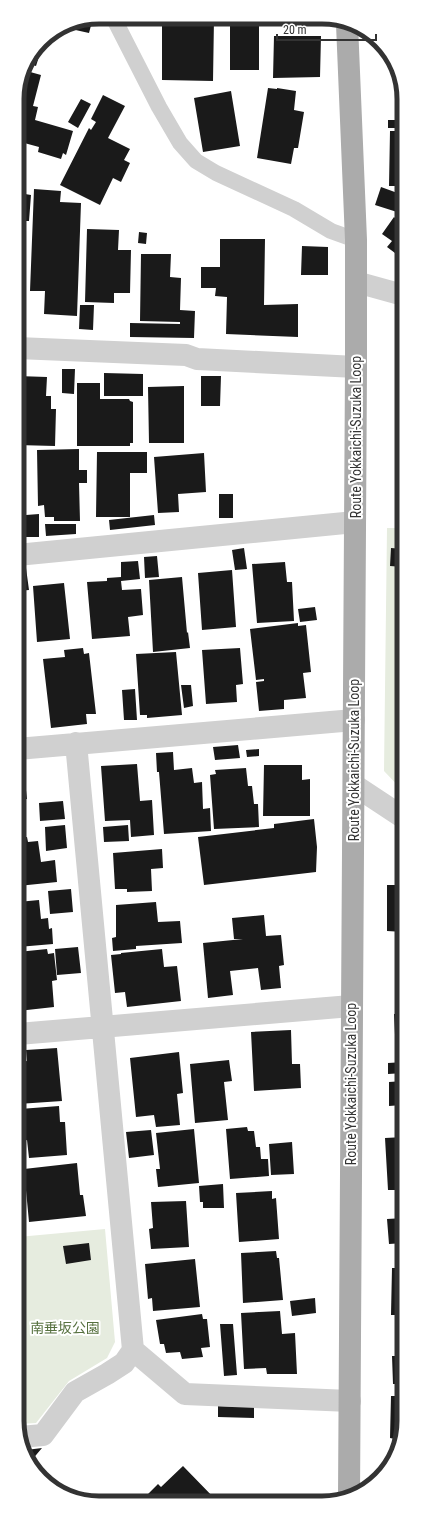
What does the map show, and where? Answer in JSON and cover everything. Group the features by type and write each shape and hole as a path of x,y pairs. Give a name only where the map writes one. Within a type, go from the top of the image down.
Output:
{"main road":[{"name":"Route Yokkaichi-Suzuka Loop","path":"347,29 356,240 349,1491"}],"street":[{"path":"356,282 397,292"},
{"path":"24,348 186,355 197,359 356,367"},
{"path":"24,554 355,522"},
{"path":"24,748 354,720"},
{"path":"26,1436 43,1435 75,1392 124,1363 133,1350 76,743"},
{"path":"354,785 397,813"},
{"path":"24,1033 351,1006"},
{"path":"133,1350 185,1394 350,1401"}],"lane":[{"path":"117,24 159,107 180,143 196,161 294,209 331,231 356,240"}],"green space":[{"path":"387,528 397,528 397,785 384,771"},
{"name":"南垂坂公園","path":"105,1229 115,1342 107,1358 69,1381 36,1423 24,1424 24,1421 24,1236"}],"building":[{"path":"91,24 89,33 72,29"},
{"path":"162,24 214,24 213,81 162,80"},
{"path":"230,24 259,24 259,70 230,70"},
{"path":"274,36 321,36 320,77 273,78"},
{"path":"40,53 36,66 33,65"},
{"path":"29,72 41,75 33,106 38,107 35,120 73,131 66,155 63,153 61,159 38,152 39,147 24,143 24,94"},
{"path":"268,88 296,91 294,110 304,112 298,148 294,148 291,164 257,158"},
{"path":"396,89 397,112 396,112"},
{"path":"231,91 240,146 203,152 194,98"},
{"path":"103,95 125,106 108,138 130,149 124,160 130,163 121,182 113,178 100,205 60,185 89,128 91,130 96,122 91,119"},
{"path":"81,99 91,104 78,128 68,122"},
{"path":"388,120 397,120 397,128 388,128"},
{"path":"390,131 397,131 397,186 389,186"},
{"path":"381,187 397,193 397,212 375,205"},
{"path":"34,189 61,191 60,202 81,203 77,316 44,314 45,291 30,291"},
{"path":"25,194 31,195 29,221 24,221"},
{"path":"394,217 396,219 397,218 397,254 387,247 392,241 382,234"},
{"path":"87,229 119,230 118,250 131,250 130,293 114,293 114,303 85,302"},
{"path":"139,232 147,233 146,244 138,243"},
{"path":"220,239 265,239 264,305 298,304 298,337 226,334 227,297 215,296 216,288 201,288 201,267 220,267"},
{"path":"302,246 328,247 328,275 301,275"},
{"path":"141,254 171,254 170,277 181,278 180,310 195,311 194,338 130,337 130,323 180,324 180,322 140,321"},
{"path":"80,305 94,305 93,330 79,329"},
{"path":"62,369 75,369 74,394 62,393"},
{"path":"104,373 143,374 143,396 104,396"},
{"path":"24,376 47,377 46,396 51,396 51,409 56,409 55,446 24,445"},
{"path":"201,376 221,376 220,406 201,406"},
{"path":"77,383 100,383 100,399 129,399 133,402 133,443 130,443 130,446 77,446"},
{"path":"184,386 184,443 149,443 148,387"},
{"path":"79,449 79,470 87,470 87,483 79,483 80,521 54,521 54,517 45,517 44,505 38,506 37,450"},
{"path":"97,452 147,452 147,473 130,473 130,517 96,517"},
{"path":"204,453 206,492 178,494 179,512 158,513 154,457"},
{"path":"219,494 233,494 233,518 219,518"},
{"path":"39,514 39,537 26,537 26,515"},
{"path":"154,515 155,525 110,530 109,520"},
{"path":"45,524 76,524 76,534 46,536"},
{"path":"244,548 247,569 235,570 232,550"},
{"path":"391,548 397,548 397,567 390,566"},
{"path":"157,556 159,577 145,578 144,557"},
{"path":"138,561 140,579 121,581 122,590 141,589 143,615 128,617 130,636 92,639 87,582 107,581 107,578 121,577 121,562"},
{"path":"285,562 287,582 292,582 294,621 257,623 252,564"},
{"path":"24,568 26,568 29,590 24,590"},
{"path":"232,570 236,627 202,630 198,573"},
{"path":"182,577 187,633 188,632 190,648 153,652 149,580"},
{"path":"64,583 70,639 37,642 33,586"},
{"path":"315,607 317,620 300,622 298,609"},
{"path":"298,623 298,626 306,625 311,672 303,673 306,698 284,700 284,709 259,711 256,682 264,681 264,679 256,680 250,629"},
{"path":"83,648 84,654 89,653 96,714 86,714 87,724 51,728 43,659 65,657 64,650"},
{"path":"240,648 243,684 236,685 237,702 206,704 202,650"},
{"path":"176,652 182,715 147,718 147,715 140,715 136,654"},
{"path":"181,685 191,685 193,706 184,708"},
{"path":"135,689 137,720 124,720 122,690"},
{"path":"238,745 240,758 215,760 213,747"},
{"path":"259,749 259,756 247,757 246,750"},
{"path":"173,752 174,770 192,768 194,783 202,782 203,809 210,808 211,831 164,834 156,753"},
{"path":"137,764 140,801 152,800 154,835 131,837 130,820 105,821 101,766"},
{"path":"264,765 302,765 302,780 310,779 310,816 263,816"},
{"path":"246,768 248,786 252,786 254,804 258,804 259,827 214,829 210,775 216,774 215,770"},
{"path":"24,772 27,799 24,799"},
{"path":"63,801 65,819 40,821 39,803"},
{"path":"314,819 317,847 316,872 204,885 198,837 274,828 274,824"},
{"path":"65,825 67,848 46,851 45,827"},
{"path":"128,825 129,841 104,842 103,827"},
{"path":"24,837 27,837 28,842 38,841 41,862 55,860 57,882 24,885"},
{"path":"162,849 163,868 151,869 152,891 127,892 127,889 115,889 113,853"},
{"path":"387,885 397,885 397,932 387,931"},
{"path":"71,889 73,912 50,914 48,891"},
{"path":"39,900 41,919 48,918 49,929 52,928 53,944 24,946 24,901"},
{"path":"156,902 158,922 180,921 182,943 136,946 136,949 113,951 112,938 116,937 116,905"},
{"path":"264,915 266,936 281,935 284,965 279,966 281,988 261,990 258,968 230,971 233,995 208,998 203,943 243,939 234,939 232,918"},
{"path":"78,947 81,973 57,975 55,949"},
{"path":"396,947 397,947 397,976"},
{"path":"47,949 48,954 54,953 57,980 52,981 54,1007 24,1010 24,951"},
{"path":"162,949 164,967 177,966 181,1001 127,1007 125,992 115,993 111,955"},
{"path":"394,1014 397,1014 397,1055 396,1055"},
{"path":"291,1030 292,1064 300,1064 301,1088 254,1091 251,1032"},
{"path":"57,1048 62,1101 24,1104 24,1061 27,1061 26,1050"},
{"path":"179,1052 183,1093 177,1094 180,1125 156,1127 154,1115 136,1117 130,1058"},
{"path":"229,1060 232,1081 224,1082 228,1120 195,1123 190,1064"},
{"path":"397,1062 397,1073 388,1074 388,1063"},
{"path":"397,1081 397,1105 389,1106 389,1082"},
{"path":"59,1106 60,1122 65,1122 67,1155 29,1158 27,1140 24,1141 24,1109"},
{"path":"247,1127 248,1131 254,1131 256,1147 260,1147 261,1159 268,1159 269,1176 230,1179 226,1129"},
{"path":"194,1129 199,1183 158,1187 156,1169 160,1169 156,1133"},
{"path":"151,1130 154,1155 129,1158 126,1132"},
{"path":"397,1137 397,1190 388,1190 385,1138"},
{"path":"292,1142 294,1174 271,1175 269,1144"},
{"path":"77,1163 80,1195 83,1195 86,1216 29,1222 24,1169"},
{"path":"223,1184 224,1208 203,1208 203,1202 200,1202 199,1186"},
{"path":"272,1191 272,1199 276,1198 279,1239 239,1242 236,1193"},
{"path":"25,1194 26,1215 24,1215"},
{"path":"186,1201 189,1247 151,1249 149,1229 153,1228 151,1202"},
{"path":"397,1218 397,1243 389,1244 387,1219"},
{"path":"89,1243 91,1260 66,1264 63,1246"},
{"path":"276,1251 277,1258 279,1258 283,1300 243,1303 241,1253"},
{"path":"395,1256 397,1256 397,1315 391,1315 392,1268 395,1268"},
{"path":"195,1259 200,1307 153,1311 152,1298 148,1299 145,1264"},
{"path":"315,1298 316,1313 292,1316 290,1301"},
{"path":"280,1311 282,1334 295,1333 297,1374 267,1374 266,1368 244,1369 241,1313"},
{"path":"202,1314 203,1319 207,1319 210,1347 201,1348 203,1357 182,1359 180,1352 166,1353 164,1344 160,1344 156,1320"},
{"path":"220,1324 233,1324 237,1375 224,1376"},
{"path":"392,1356 397,1356 397,1384 393,1384"},
{"path":"391,1396 397,1396 397,1426 394,1439 390,1438"},
{"path":"218,1406 254,1407 254,1418 218,1417"},
{"path":"42,1448 34,1458 30,1450"},
{"path":"183,1466 212,1496 146,1496 158,1484 161,1487"}]}
